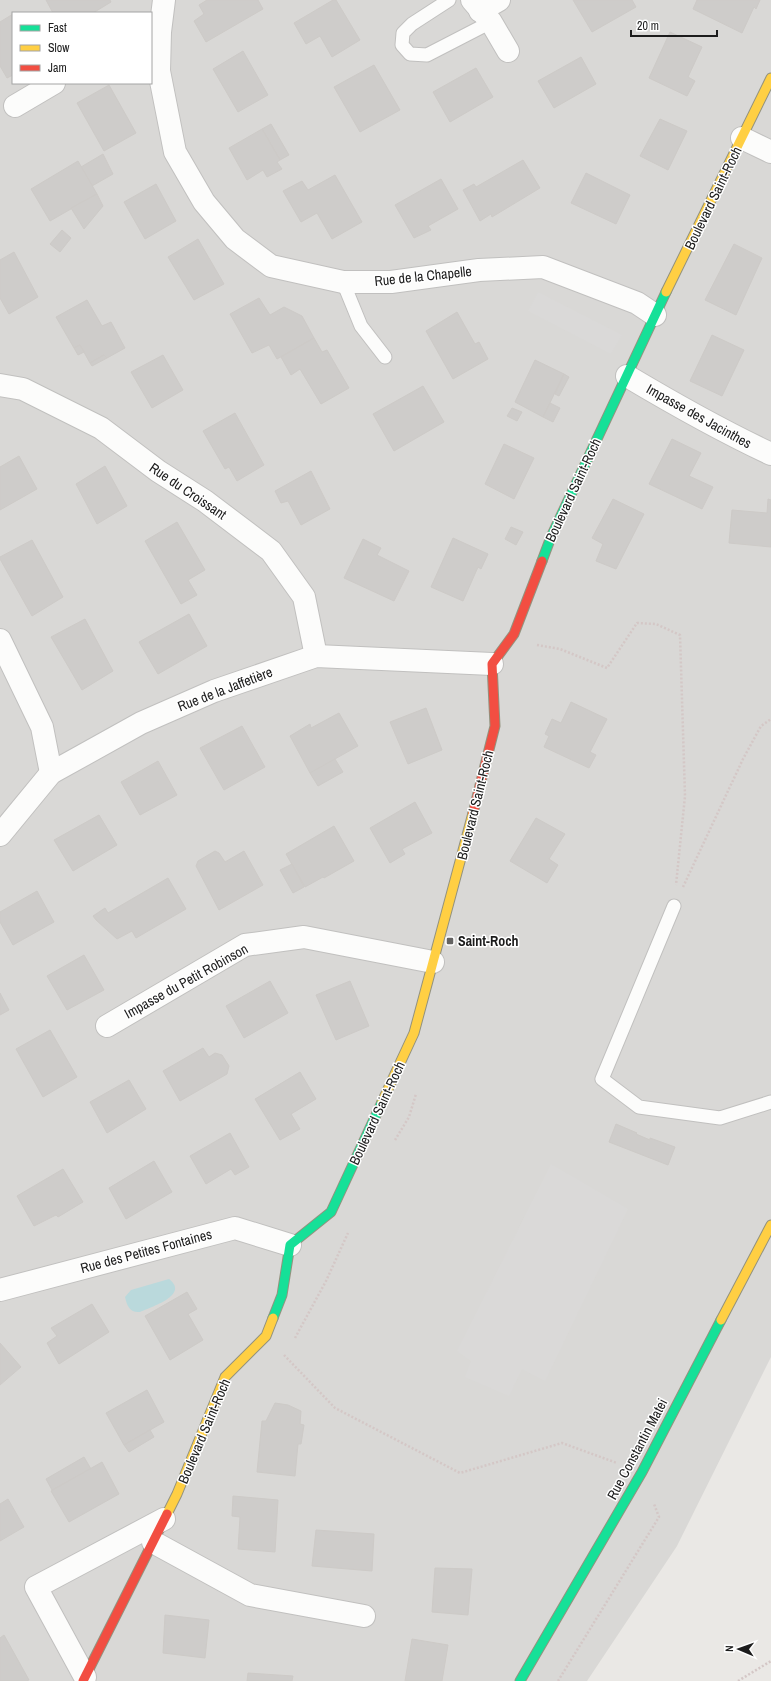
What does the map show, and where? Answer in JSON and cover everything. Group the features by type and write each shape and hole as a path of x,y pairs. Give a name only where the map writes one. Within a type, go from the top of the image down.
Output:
{"street":[{"name":"Rue de la Chapelle","path":"164,0 156,34 159,71 175,152 204,202 236,239 271,266 343,282 391,282 479,270 543,267 637,303 655,315"},
{"path":"499,0 481,11 508,51"},
{"name":"Boulevard Saint-Roch","path":"84,1679 177,1494 225,1377 266,1336 282,1295 290,1245 330,1212 414,1033 462,858 495,726 492,664 514,634 550,537 655,315 771,78"},
{"path":"14,106 52,84"},
{"path":"742,138 771,152"},
{"name":"Impasse des Jacinthes","path":"627,376 740,440 771,454"},
{"name":"Rue du Croissant","path":"0,385 23,389 101,428 158,471 205,500 271,551 304,597 316,656"},
{"path":"0,640 42,727 52,773"},
{"name":"Rue de la Jaffetière","path":"0,835 52,773 141,723 214,691 316,656 492,664"},
{"name":"Impasse du Petit Robinson","path":"107,1026 245,945 304,938 433,962"},
{"name":"Rue Constantin Matei","path":"520,1681 642,1472 771,1225"},
{"name":"Rue des Petites Fontaines","path":"0,1290 235,1228 290,1245"},
{"name":"Boulevard Saint-Roch","path":"84,1679 36,1587 164,1519"},
{"path":"153,1542 250,1595 364,1616"}],"lane":[{"path":"449,0 412,24 403,33 402,45 410,54 427,55 481,11"},
{"path":"343,282 362,326 385,357"},
{"path":"674,906 602,1079 639,1107 646,1108 720,1118 771,1102"}],"path":[{"path":"514,634 539,646 560,649 607,668 637,622 656,624 680,635 685,796 674,906"},
{"path":"674,906 743,759 761,726 771,719"},
{"path":"266,1336 335,1408 460,1473 562,1443 642,1472 659,1517 558,1681"},
{"path":"738,1681 771,1661"}],"shaded area":[{"path":"0,0 771,0 771,1357 677,1546 587,1681 0,1681"},
{"path":"538,292 622,335 611,354 528,311"},
{"path":"551,1164 628,1209 545,1381 522,1369 509,1396 465,1377 471,1361 457,1351"}],"water":[{"path":"169,1279 174,1285 175,1290 166,1300 140,1312 131,1310 125,1297 131,1290"}],"building":[{"path":"46,0 110,0 111,2 95,12 52,12"},
{"path":"207,0 258,0 263,9 206,42 194,21 204,14 199,5"},
{"path":"333,0 336,0 360,40 332,57 320,36 306,44 294,23"},
{"path":"573,0 632,0 636,7 592,32"},
{"path":"697,0 760,0 756,9 754,7 742,33 693,9"},
{"path":"12,15 12,76 7,78 0,66 0,22"},
{"path":"670,32 702,47 688,77 695,81 687,96 649,78"},
{"path":"243,51 268,95 238,112 213,69"},
{"path":"581,57 596,84 554,108 538,81"},
{"path":"374,65 400,110 360,132 334,87"},
{"path":"476,68 493,97 450,122 433,92"},
{"path":"109,85 136,133 104,151 77,103"},
{"path":"660,119 687,131 668,170 640,156"},
{"path":"271,124 289,155 280,160 262,129"},
{"path":"262,129 280,160 277,162 282,169 267,177 263,170 247,180 229,148"},
{"path":"103,154 113,174 92,186 81,167"},
{"path":"523,160 540,188 492,217 491,214 480,221 463,190 474,184 476,187"},
{"path":"78,161 97,194 50,221 31,189"},
{"path":"586,173 630,195 616,224 571,203"},
{"path":"335,175 362,222 332,239 317,213 301,222 283,191 302,181 308,190"},
{"path":"441,179 458,209 428,226 431,230 414,238 395,205"},
{"path":"156,184 176,221 145,239 124,202"},
{"path":"97,194 103,206 84,229 71,208"},
{"path":"62,230 71,238 60,252 50,244"},
{"path":"198,239 224,284 194,300 168,257"},
{"path":"734,244 762,258 736,315 705,300"},
{"path":"14,252 38,297 9,314 0,298 0,260"},
{"path":"259,298 270,315 284,307 302,316 314,338 277,359 269,345 252,353 230,314"},
{"path":"87,300 102,326 111,322 125,348 107,358 104,355 90,363 80,345 74,348 56,317"},
{"path":"457,312 475,344 479,342 488,359 453,379 426,331"},
{"path":"712,335 744,350 722,396 690,381"},
{"path":"314,338 322,352 327,350 349,388 321,404 300,369 291,375 281,357"},
{"path":"80,345 84,352 78,355 74,348"},
{"path":"104,355 107,358 92,366 90,363"},
{"path":"163,355 183,390 152,408 131,372"},
{"path":"535,360 564,374 543,417 515,402"},
{"path":"564,374 569,377 559,396 555,394"},
{"path":"423,386 444,422 394,451 373,414"},
{"path":"550,403 560,408 553,422 543,417"},
{"path":"512,408 522,412 517,421 507,416"},
{"path":"235,413 264,465 237,481 229,467 225,469 203,431"},
{"path":"672,439 701,453 689,476 713,487 702,509 649,484"},
{"path":"504,444 534,458 514,499 485,484"},
{"path":"19,456 37,489 0,510 0,467"},
{"path":"105,466 127,506 97,524 76,484"},
{"path":"311,471 330,509 301,525 288,501 281,503 275,491"},
{"path":"613,499 644,514 616,569 596,561 603,544 592,538"},
{"path":"768,499 771,500 771,547 729,543 732,510 767,513"},
{"path":"177,522 205,570 188,580 197,595 181,604 145,541"},
{"path":"511,527 523,532 516,545 505,539"},
{"path":"453,538 488,554 481,569 478,567 463,601 431,587"},
{"path":"363,539 381,548 377,555 409,571 394,601 344,578"},
{"path":"32,540 63,597 32,616 0,557"},
{"path":"189,614 207,646 158,674 139,642"},
{"path":"85,619 113,671 82,690 51,637"},
{"path":"571,702 607,719 590,752 596,755 589,768 544,747 549,736 545,734 552,719 561,723"},
{"path":"426,708 442,750 408,764 390,722"},
{"path":"339,713 358,746 310,773 290,736 310,724 311,728"},
{"path":"242,726 265,767 224,790 200,748"},
{"path":"335,759 343,772 318,786 310,773"},
{"path":"158,761 177,795 140,815 121,782"},
{"path":"415,802 432,833 402,849 405,854 390,863 370,828"},
{"path":"99,815 117,845 73,871 54,840"},
{"path":"536,818 565,834 549,859 558,865 547,883 510,861"},
{"path":"334,826 354,861 305,887 286,854"},
{"path":"215,851 219,853 225,862 244,851 263,885 219,910 196,866 198,861"},
{"path":"292,864 304,887 293,893 280,870"},
{"path":"168,878 186,909 136,938 132,931 117,939 93,916 105,908 108,913"},
{"path":"37,891 54,922 13,945 0,922 0,912"},
{"path":"84,955 104,990 67,1010 47,976"},
{"path":"270,981 288,1013 244,1038 226,1006"},
{"path":"350,981 369,1026 336,1040 316,995"},
{"path":"0,993 9,1010 0,1015"},
{"path":"50,1030 77,1077 43,1097 16,1049"},
{"path":"203,1048 209,1057 215,1053 222,1055 229,1066 227,1074 180,1101 163,1071"},
{"path":"300,1072 316,1099 291,1114 300,1129 280,1140 255,1099"},
{"path":"129,1080 146,1109 107,1133 90,1102"},
{"path":"616,1124 650,1140 650,1138 675,1147 668,1165 609,1142"},
{"path":"230,1133 249,1167 235,1175 231,1169 206,1184 190,1156"},
{"path":"154,1161 172,1192 126,1219 109,1188"},
{"path":"63,1169 83,1202 58,1217 56,1215 34,1226 17,1196"},
{"path":"187,1292 197,1309 188,1314 203,1340 170,1360 145,1316"},
{"path":"92,1304 109,1332 59,1364 47,1343 57,1336 51,1328"},
{"path":"0,1343 21,1367 0,1385"},
{"path":"147,1390 164,1422 124,1445 106,1413"},
{"path":"275,1403 288,1405 301,1411 300,1424 304,1425 301,1444 298,1444 295,1476 257,1472 262,1421 266,1421"},
{"path":"150,1430 154,1437 129,1452 124,1445"},
{"path":"84,1457 91,1469 52,1490 46,1479"},
{"path":"102,1462 119,1494 69,1522 51,1491"},
{"path":"233,1496 278,1500 275,1552 238,1549 240,1517 232,1516"},
{"path":"8,1499 24,1527 0,1541 0,1504"},
{"path":"316,1530 374,1534 372,1571 312,1566"},
{"path":"435,1568 472,1569 468,1615 432,1612"},
{"path":"165,1615 209,1620 205,1658 163,1653"},
{"path":"4,1635 29,1680 0,1681 0,1638"},
{"path":"412,1639 448,1645 442,1681 405,1681"},
{"path":"248,1673 293,1676 292,1681 247,1681"}],"traffic: fast":[{"path":"542,561 551,537 666,292"},
{"path":"273,1318 282,1295 290,1245 331,1212 382,1102"},
{"path":"520,1681 642,1472 721,1320"}],"traffic: slow":[{"path":"666,292 771,78"},
{"path":"382,1102 414,1033 473,813"},
{"path":"721,1320 771,1225"},
{"path":"167,1514 177,1494 225,1377 266,1336 273,1318"}],"traffic: jam":[{"path":"473,813 495,726 492,664 514,634 542,561"},
{"path":"83,1681 167,1514"}],"place":[{"name":"Saint-Roch","path":"450,941"}]}
